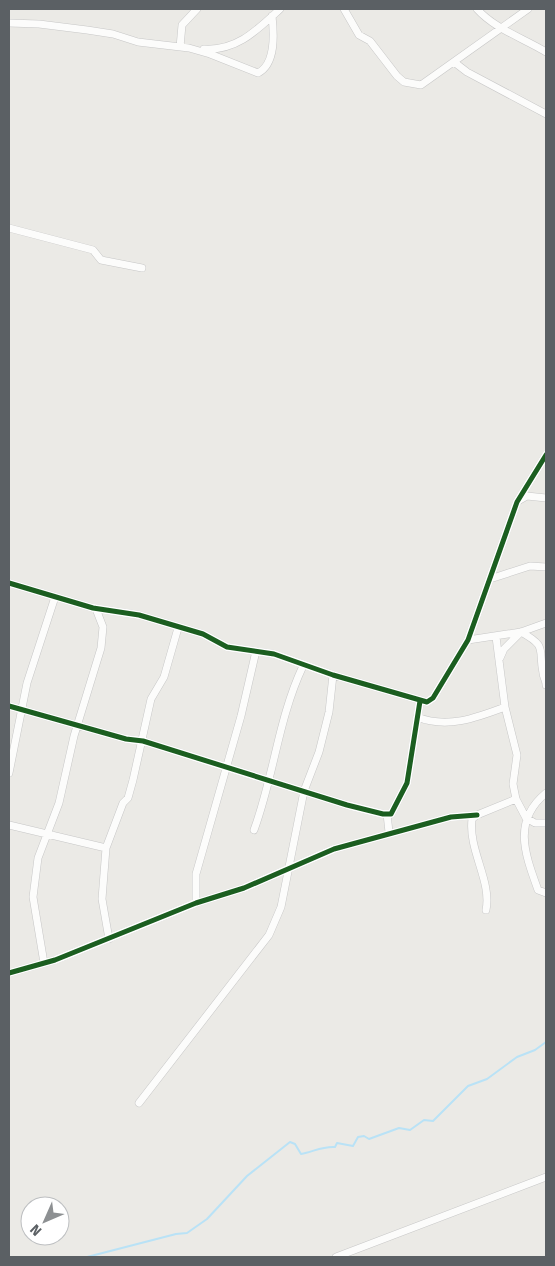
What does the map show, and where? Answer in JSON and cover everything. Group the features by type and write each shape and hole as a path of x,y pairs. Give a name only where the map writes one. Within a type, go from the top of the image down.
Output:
{"street":[{"path":"180,47 182,24 197,9"},
{"path":"9,24 38,24 87,30 113,34 138,42 189,48 228,48 259,29 280,9"},
{"path":"344,9 359,35 370,41 382,59 404,82 425,84 528,9"},
{"path":"477,9 500,28 525,39 546,52"},
{"path":"189,48 210,54 258,74 264,70 269,62 274,32 272,16"},
{"path":"454,62 467,72 546,114"},
{"path":"9,228 93,250 101,260 142,268"},
{"path":"9,583 96,609 139,615 178,628 204,634 227,647 274,654 333,676 427,702 433,698 468,640 517,502 546,455"},
{"path":"517,502 527,496 546,498"},
{"path":"490,578 530,566 546,567"},
{"path":"9,773 23,710 26,683 55,597"},
{"path":"44,964 33,897 38,858 48,835 67,772 69,753 101,648 103,627 96,609"},
{"path":"468,640 521,632 546,623"},
{"path":"109,939 102,899 106,848 122,803 128,798 151,699 164,677 178,628"},
{"path":"500,658 513,639 521,632"},
{"path":"521,632 533,638 541,648 542,672 546,685"},
{"path":"496,637 505,707 517,755 513,784 516,799 526,818 535,823 546,823"},
{"path":"196,903 196,874 256,651"},
{"path":"254,830 276,753 282,720 291,691 303,666"},
{"path":"139,1103 269,935 281,907 304,791 321,744 329,712 333,676"},
{"path":"9,706 126,739 143,740 347,805 391,814 407,783 420,701"},
{"path":"418,717 427,721 450,724 505,707"},
{"path":"546,793 531,809 526,818 524,848 538,890 546,892"},
{"path":"9,973 44,964 196,903 244,888 334,849 389,832 456,816 477,814 516,799"},
{"path":"387,814 389,832"},
{"path":"477,814 472,824 479,866 488,900 486,910"},
{"path":"9,825 106,848"},
{"path":"336,1257 546,1177"}],"waterway":[{"path":"87,1257 176,1234 187,1233 207,1219 247,1176 290,1142 295,1144 301,1154 322,1148 335,1147 337,1143 353,1146 358,1137 364,1136 369,1139 399,1128 410,1130 424,1120 433,1121 468,1086 487,1079 517,1057 535,1050 546,1042"}],"cycle path":[{"path":"9,583 93,608 139,615 203,634 227,647 274,654 333,675 427,702 433,698 468,640 517,502 546,455"},
{"path":"9,706 126,739 143,741 347,805 383,814 391,814 407,783 420,701"},
{"path":"9,973 55,960 196,903 244,888 334,849 451,817 477,815"}]}
